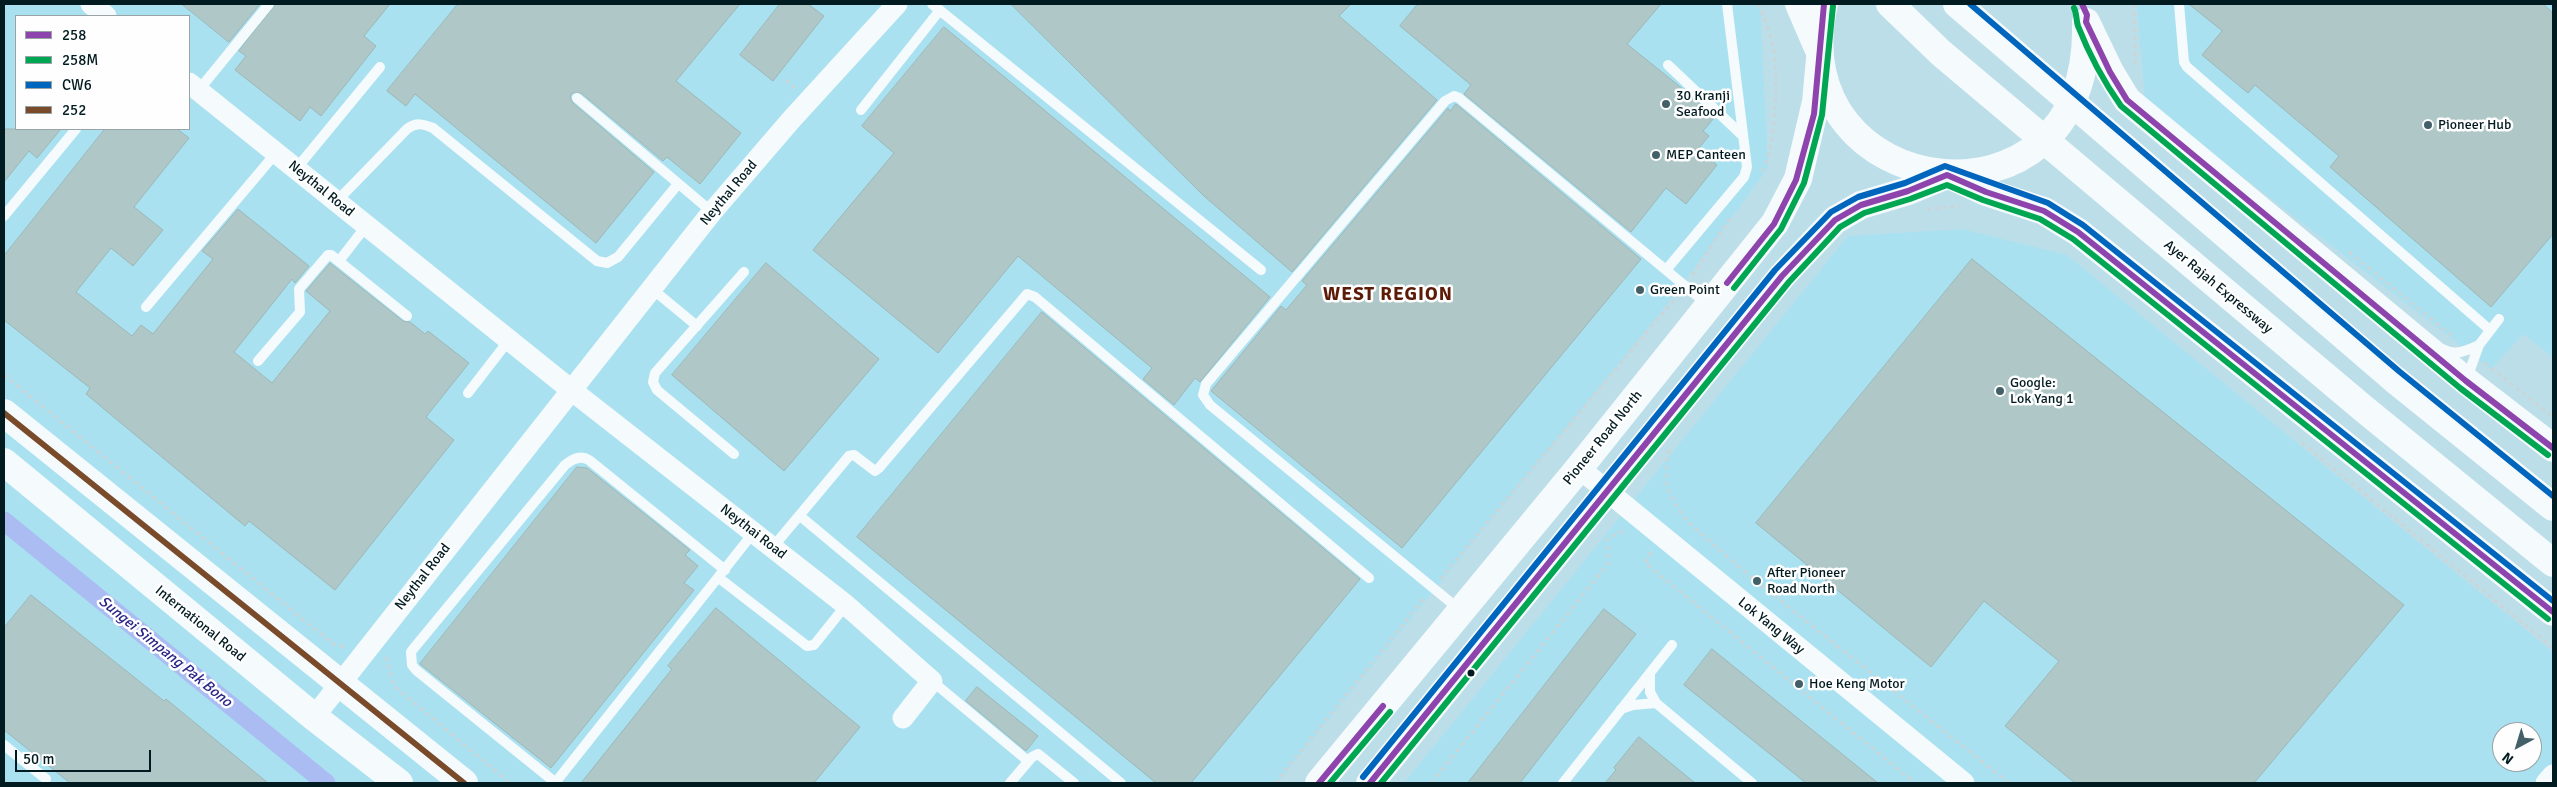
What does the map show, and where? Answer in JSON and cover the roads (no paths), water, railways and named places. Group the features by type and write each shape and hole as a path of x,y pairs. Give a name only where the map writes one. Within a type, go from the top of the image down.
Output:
{"main road":[{"path":"1799,4 1820,55 1826,85 1841,114 1862,139 1895,161 1917,170 1948,175 1978,173 2006,164 2031,150 2053,131 2070,107 2081,81 2086,52 2086,11"},
{"path":"1820,55 1820,25 1824,4"},
{"name":"Ayer Rajah Expressway","path":"1890,4 1941,53 2364,409 2553,563"},
{"path":"1957,4 2394,379 2553,507"},
{"path":"2086,11 2110,72 2127,100 2466,381 2553,448"},
{"name":"Pioneer Road North","path":"1319,783 1579,468 1775,223 1798,180 1816,102 1820,55"},
{"path":"1376,781 1782,276 1835,220 1861,205 1908,191 1948,175 1986,192 2044,211 2078,232 2553,612"},
{"path":"4,413 464,783"},
{"name":"International Road","path":"4,462 314,717 399,783"}],"street":[{"path":"90,4 105,15"},
{"name":"Neythal Road","path":"314,717 570,389 712,212 791,120 897,4"},
{"name":"Neythal Road","path":"194,87 570,389"},
{"name":"Neythai Road","path":"570,389 774,547 846,605 932,680"},
{"name":"Lok Yang Way","path":"1579,468 1964,783"},
{"path":"903,718 932,680"},
{"path":"2546,783 2553,775"}],"lane":[{"path":"194,87 269,4"},
{"path":"1666,270 1746,172 1727,4"},
{"path":"2179,4 2184,62 2187,66 2490,330"},
{"path":"861,110 936,7 1261,270"},
{"path":"1668,66 1743,136"},
{"path":"296,169 380,67"},
{"path":"1461,610 1210,405 1203,395 1206,384 1450,97 1459,98 1709,305"},
{"path":"577,98 712,212"},
{"path":"337,201 407,129 416,124 424,124 433,128 597,261 607,263 618,256 678,184"},
{"path":"4,216 75,130"},
{"path":"146,307 276,152"},
{"path":"339,261 368,225"},
{"path":"258,362 300,312 299,289 325,256 331,255 407,316"},
{"path":"734,454 654,386 653,377 744,272"},
{"path":"651,288 697,326"},
{"path":"774,547 850,454 873,470 877,470 1027,294 1035,298 1369,578"},
{"path":"2466,381 2474,349 2499,319"},
{"path":"2400,327 2422,335 2450,353 2461,353 2474,349"},
{"path":"468,393 509,340"},
{"path":"754,532 722,574 556,783 412,665 411,652 414,648 565,465 582,458 589,460 722,574 807,646 814,645 846,605"},
{"path":"800,516 1121,783"},
{"path":"1563,783 1672,645"},
{"path":"1650,672 1648,683 1656,703 1752,783"},
{"path":"932,680 1028,760"},
{"path":"1620,709 1633,704 1656,703"},
{"path":"4,746 46,779"},
{"path":"1010,783 1028,760 1038,754 1074,783"}],"waterway":[{"name":"Sungei Simpang Pak Bono","path":"4,521 326,783"}],"place":[{"name":"30 Kranji Seafood","path":"1666,104"},
{"name":"Pioneer Hub","path":"2428,125"},
{"name":"MEP Canteen","path":"1656,155"},
{"name":"Green Point","path":"1640,290"},
{"name":"Google: Lok Yang 1","path":"2000,391"},
{"name":"After Pioneer Road North","path":"1757,581"},
{"name":"Hoe Keng Motor","path":"1799,684"}],"district":[{"name":"WEST REGION","path":"1388,295"}]}
